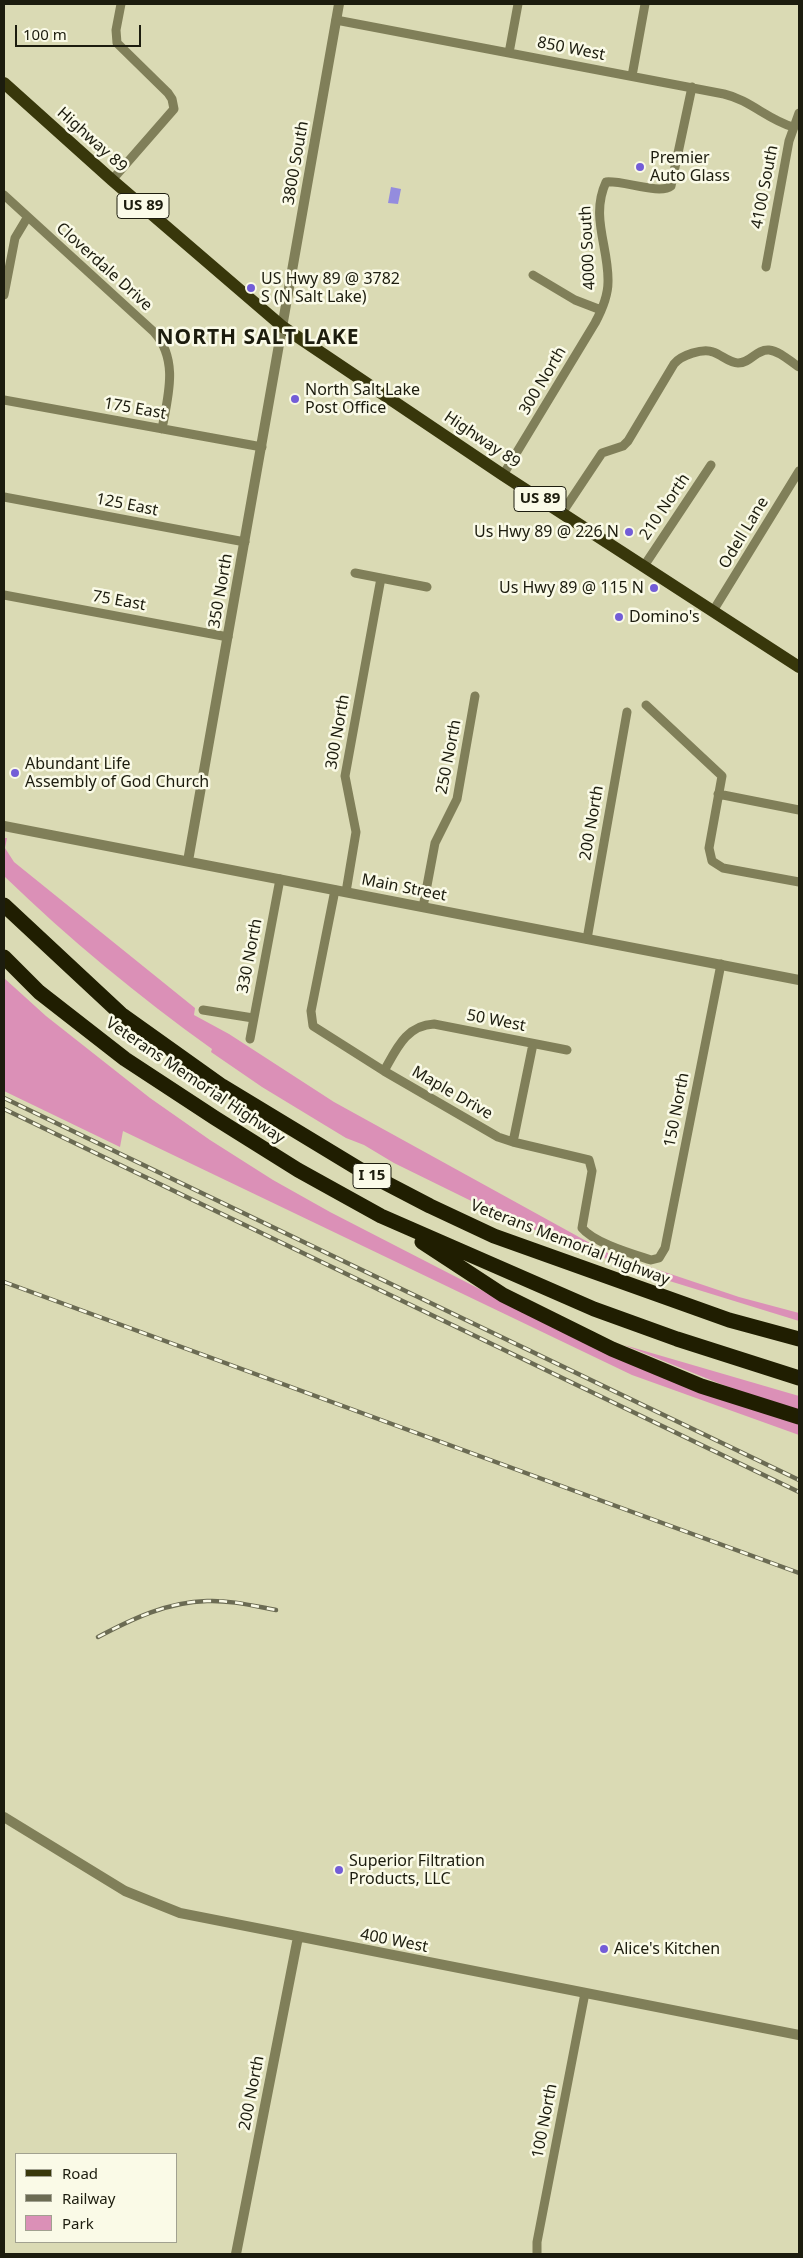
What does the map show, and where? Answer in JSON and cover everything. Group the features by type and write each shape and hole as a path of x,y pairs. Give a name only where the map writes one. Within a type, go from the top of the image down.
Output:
{"highway":[{"name":"Veterans Memorial Highway","path":"4,905 121,1014 222,1086 359,1169 430,1206 494,1236 721,1317 799,1339"},
{"name":"Veterans Memorial Highway","path":"4,957 39,992 125,1059 298,1170 381,1216 594,1308 677,1339 799,1378"},
{"path":"381,1216 503,1295 612,1349 701,1386 799,1416"}],"main road":[{"name":"Highway 89","path":"4,83 112,180 283,327 504,475 799,667"}],"street":[{"path":"112,180 174,109 173,102 168,93 117,43 116,30 121,4"},
{"name":"3800 South","path":"283,327 339,4"},
{"path":"509,53 518,4"},
{"path":"632,76 645,4"},
{"name":"850 West","path":"336,20 734,96 774,120 793,127"},
{"name":"4000 South","path":"592,329 602,310 608,283 599,217 604,186 606,182 610,182 662,190 671,186 692,87"},
{"name":"4100 South","path":"766,268 793,127 799,113"},
{"name":"Cloverdale Drive","path":"4,196 154,332 163,344 170,370 162,429"},
{"path":"4,295 15,238 27,218"},
{"path":"533,275 575,300 602,310"},
{"name":"350 North","path":"188,861 283,327"},
{"name":"300 North","path":"504,475 592,329"},
{"path":"562,513 602,453 623,446 628,441 674,364 681,357 710,351 732,362 740,363 762,351 769,350 776,352 799,367"},
{"name":"175 East","path":"4,400 262,448"},
{"name":"210 North","path":"644,566 711,465"},
{"name":"Odell Lane","path":"714,611 799,471"},
{"name":"125 East","path":"4,497 245,542"},
{"path":"355,573 427,587"},
{"name":"300 North","path":"346,892 356,826 345,776 381,578"},
{"name":"75 East","path":"4,595 228,637"},
{"name":"250 North","path":"423,907 435,843 457,799 475,696"},
{"path":"646,705 722,776 709,848 709,855 714,864 724,868 799,882"},
{"name":"200 North","path":"587,939 627,712"},
{"path":"718,794 799,810"},
{"name":"Main Street","path":"4,826 799,980"},
{"name":"330 North","path":"250,1039 280,879"},
{"name":"Maple Drive","path":"335,890 311,1011 311,1023 318,1030 384,1071 493,1134 513,1142 582,1157 590,1161 592,1171 581,1226"},
{"name":"150 North","path":"581,1226 588,1234 612,1246 647,1258 657,1259 664,1248 721,964"},
{"path":"203,1010 253,1018"},
{"name":"50 West","path":"384,1071 405,1037 419,1027 434,1024 567,1050"},
{"path":"513,1142 533,1044"},
{"name":"400 West","path":"4,1816 112,1883 152,1903 196,1917 799,2036"},
{"name":"200 North","path":"236,2254 298,1937"},
{"name":"100 North","path":"537,2254 537,2242 585,1994"}],"green space":[{"path":"4,838 7,838 5,848 14,862 195,1008 194,1015 229,1034 334,1102 608,1253 739,1297 799,1313 799,1321 637,1271 510,1220 394,1163 364,1145 346,1138 262,1087 211,1052 212,1049 105,966 4,876"},
{"path":"4,978 46,1016 150,1098 210,1140 273,1180 330,1212 497,1298 799,1424 799,1435 632,1375 123,1131 120,1147 4,1091"},
{"path":"624,1345 799,1396 799,1412 718,1383"}],"shaded area":[{"path":"391,187 401,189 398,204 388,203"}],"railway":[{"path":"4,1098 799,1480"},
{"path":"4,1109 799,1492"},
{"path":"4,1282 799,1573"},
{"path":"98,1637 150,1613 192,1602 224,1601 276,1610"}],"place":[{"name":"Premier Auto Glass","path":"640,167"},
{"name":"US Hwy 89 @ 3782 S (N Salt Lake)","path":"251,288"},
{"name":"North Salt Lake Post Office","path":"295,399"},
{"name":"Us Hwy 89 @ 226 N","path":"629,532"},
{"name":"Us Hwy 89 @ 115 N","path":"654,588"},
{"name":"Domino's","path":"619,617"},
{"name":"Abundant Life Assembly of God Church","path":"15,773"},
{"name":"Superior Filtration Products, LLC","path":"339,1870"},
{"name":"Alice's Kitchen","path":"604,1949"}],"district":[{"name":"NORTH SALT LAKE","path":"258,338"}]}
